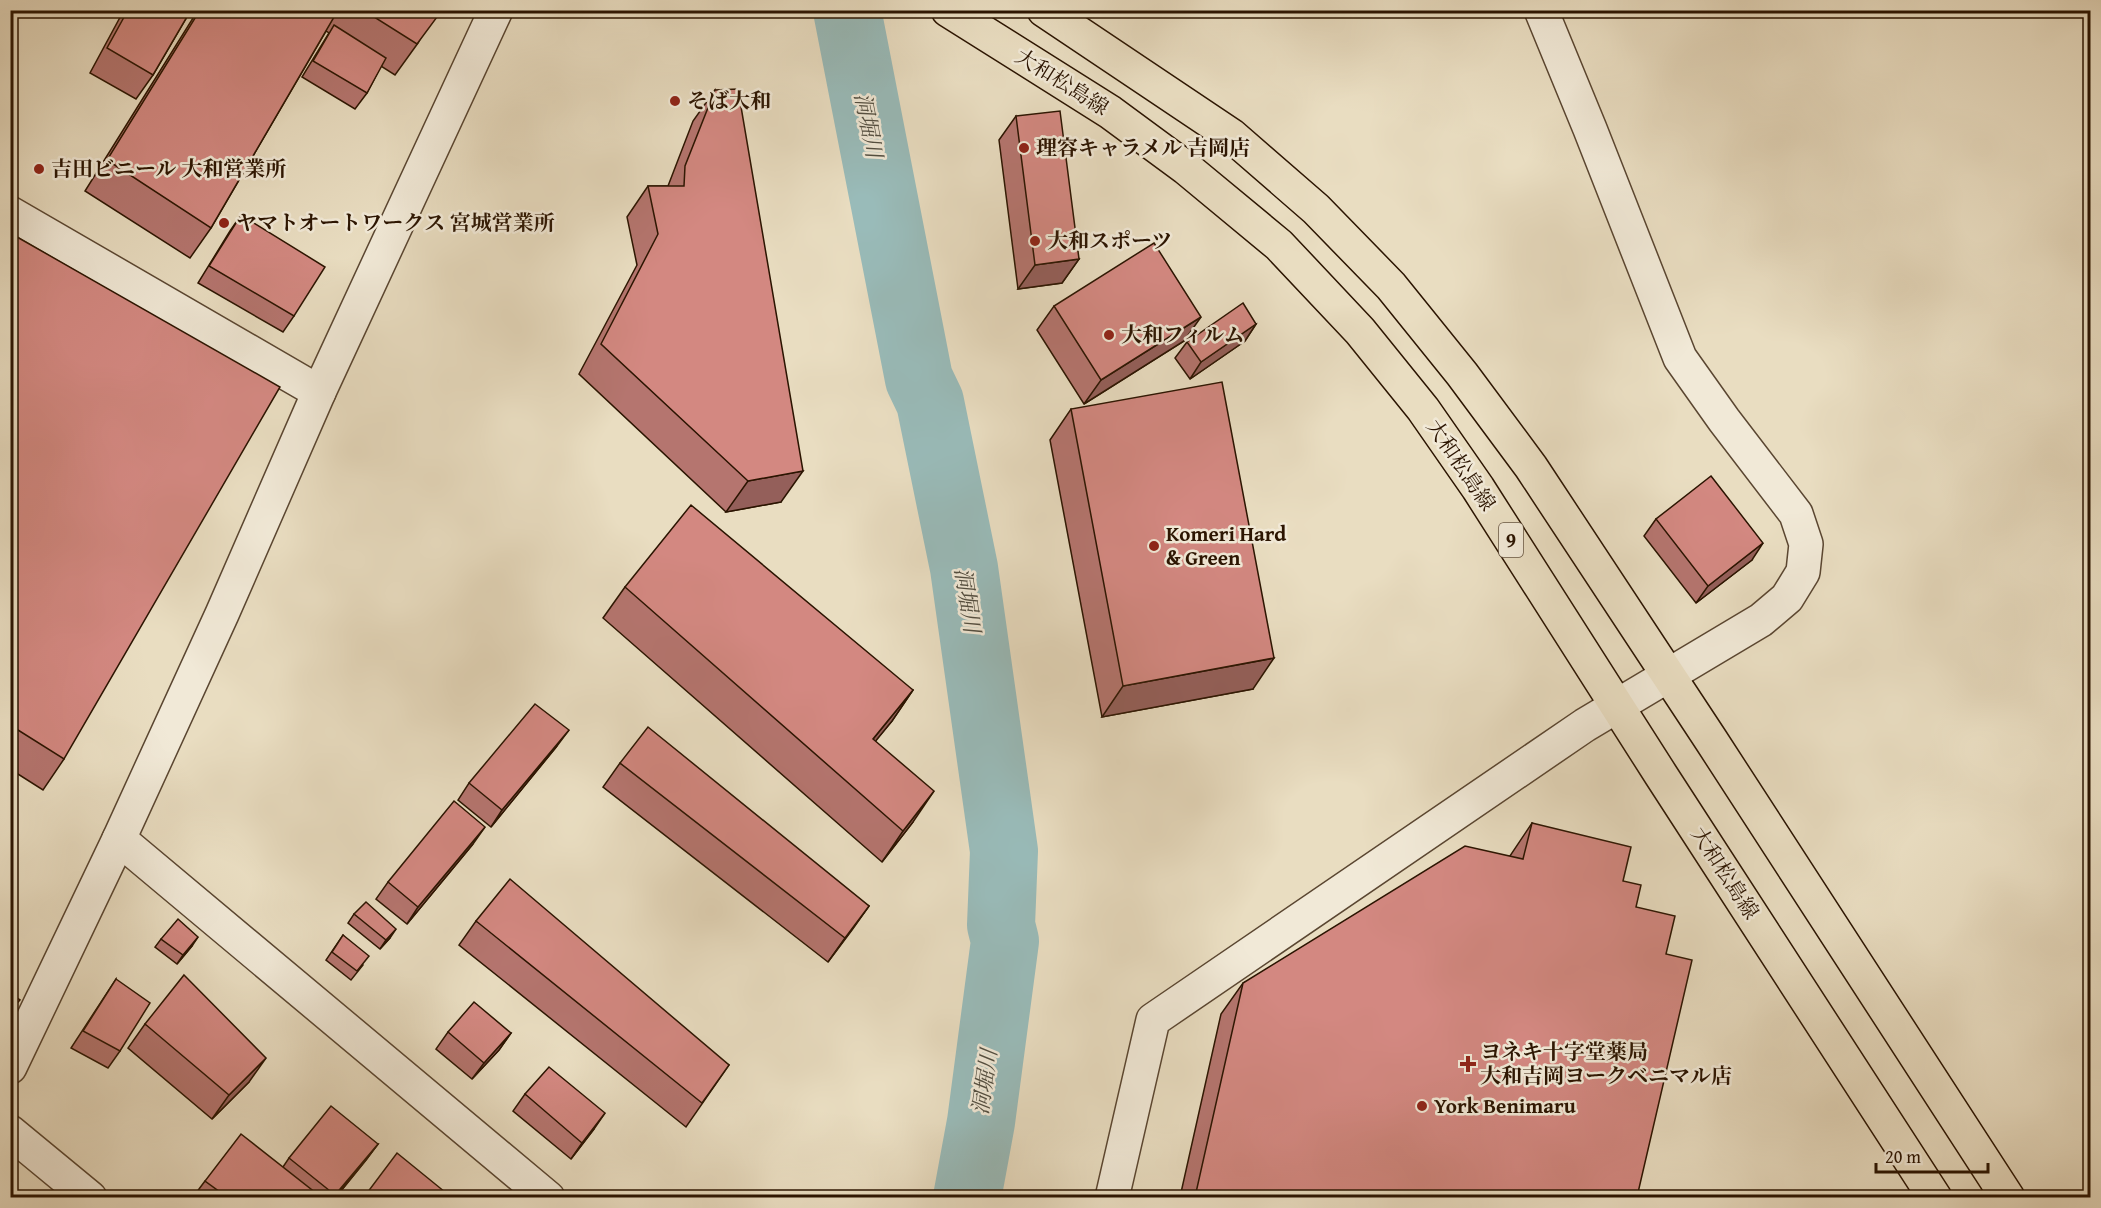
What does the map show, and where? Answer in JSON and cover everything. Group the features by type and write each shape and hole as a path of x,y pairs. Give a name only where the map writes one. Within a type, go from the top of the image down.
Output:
{"main road":[{"name":"大和松島線","path":"948,10 1110,112 1186,168 1279,244 1360,331 1423,409 1478,488 1935,1197"},
{"path":"1044,10 1232,136 1316,209 1391,286 1462,374 1531,467 2008,1197"}],"street":[{"path":"10,1067 119,839 222,614 319,392 496,10"},
{"path":"1112,1197 1153,1020 1616,705 1761,620 1787,598 1803,572 1806,544 1796,514 1680,358 1541,10"},
{"path":"10,213 319,392"},
{"path":"119,839 548,1197"},
{"path":"10,1132 90,1197"}],"building":[{"path":"128,10 191,10 153,75 107,48"},
{"path":"200,10 334,10 337,12 211,228 107,160"},
{"path":"363,10 436,10 440,13 417,44"},
{"path":"334,25 386,58 367,93 313,61"},
{"path":"738,89 803,471 748,481 601,344 658,234 648,186 684,186 685,166 715,90"},
{"path":"1060,111 1079,259 1035,265 1016,116"},
{"path":"241,215 325,267 294,316 209,266"},
{"path":"10,233 280,387 64,759 10,725"},
{"path":"1154,243 1201,317 1101,380 1054,306"},
{"path":"1243,303 1256,324 1201,362 1187,342"},
{"path":"1222,382 1274,658 1123,686 1071,409"},
{"path":"1711,476 1763,543 1708,586 1656,519"},
{"path":"691,505 913,690 873,739 934,791 903,831 625,587"},
{"path":"535,704 569,730 502,810 469,783"},
{"path":"648,727 869,906 845,938 620,763"},
{"path":"454,801 485,827 418,907 388,882"},
{"name":"York Benimaru","path":"1532,823 1631,847 1623,881 1641,885 1636,907 1675,916 1666,954 1692,960 1637,1197 1195,1197 1243,983 1465,846 1523,859"},
{"path":"10,852 17,859 10,867"},
{"path":"510,879 729,1065 702,1103 476,921"},
{"path":"366,902 396,929 386,940 354,914"},
{"path":"178,919 198,937 183,955 161,939"},
{"path":"343,935 369,956 357,971 332,952"},
{"path":"184,975 266,1058 229,1095 145,1024"},
{"path":"116,979 150,1003 120,1051 83,1031"},
{"path":"10,993 20,1000 10,1011"},
{"path":"474,1002 511,1033 484,1063 448,1032"},
{"path":"549,1067 605,1113 582,1143 525,1094"},
{"path":"331,1106 378,1144 335,1195 289,1158"},
{"path":"241,1134 321,1197 227,1197 205,1181"},
{"path":"397,1153 445,1192 441,1197 364,1197"}],"waterway":[{"name":"洞堀川","path":"847,10 919,379 930,402 964,568 1004,851 1001,925 1005,941 981,1122 967,1198"}],"place":[{"name":"そば大和","path":"675,101"},
{"name":"理容キャラメル 吉岡店","path":"1024,148"},
{"name":"吉田ビニール 大和営業所","path":"39,169"},
{"name":"ヤマトオートワークス 宮城営業所","path":"224,223"},
{"name":"大和スポーツ","path":"1035,241"},
{"name":"大和フィルム","path":"1109,335"},
{"name":"Komeri Hard & Green","path":"1154,546"},
{"name":"ヨネキ十字堂薬局 大和吉岡ヨークベニマル店","path":"1468,1064"},
{"name":"York Benimaru","path":"1422,1106"}]}
